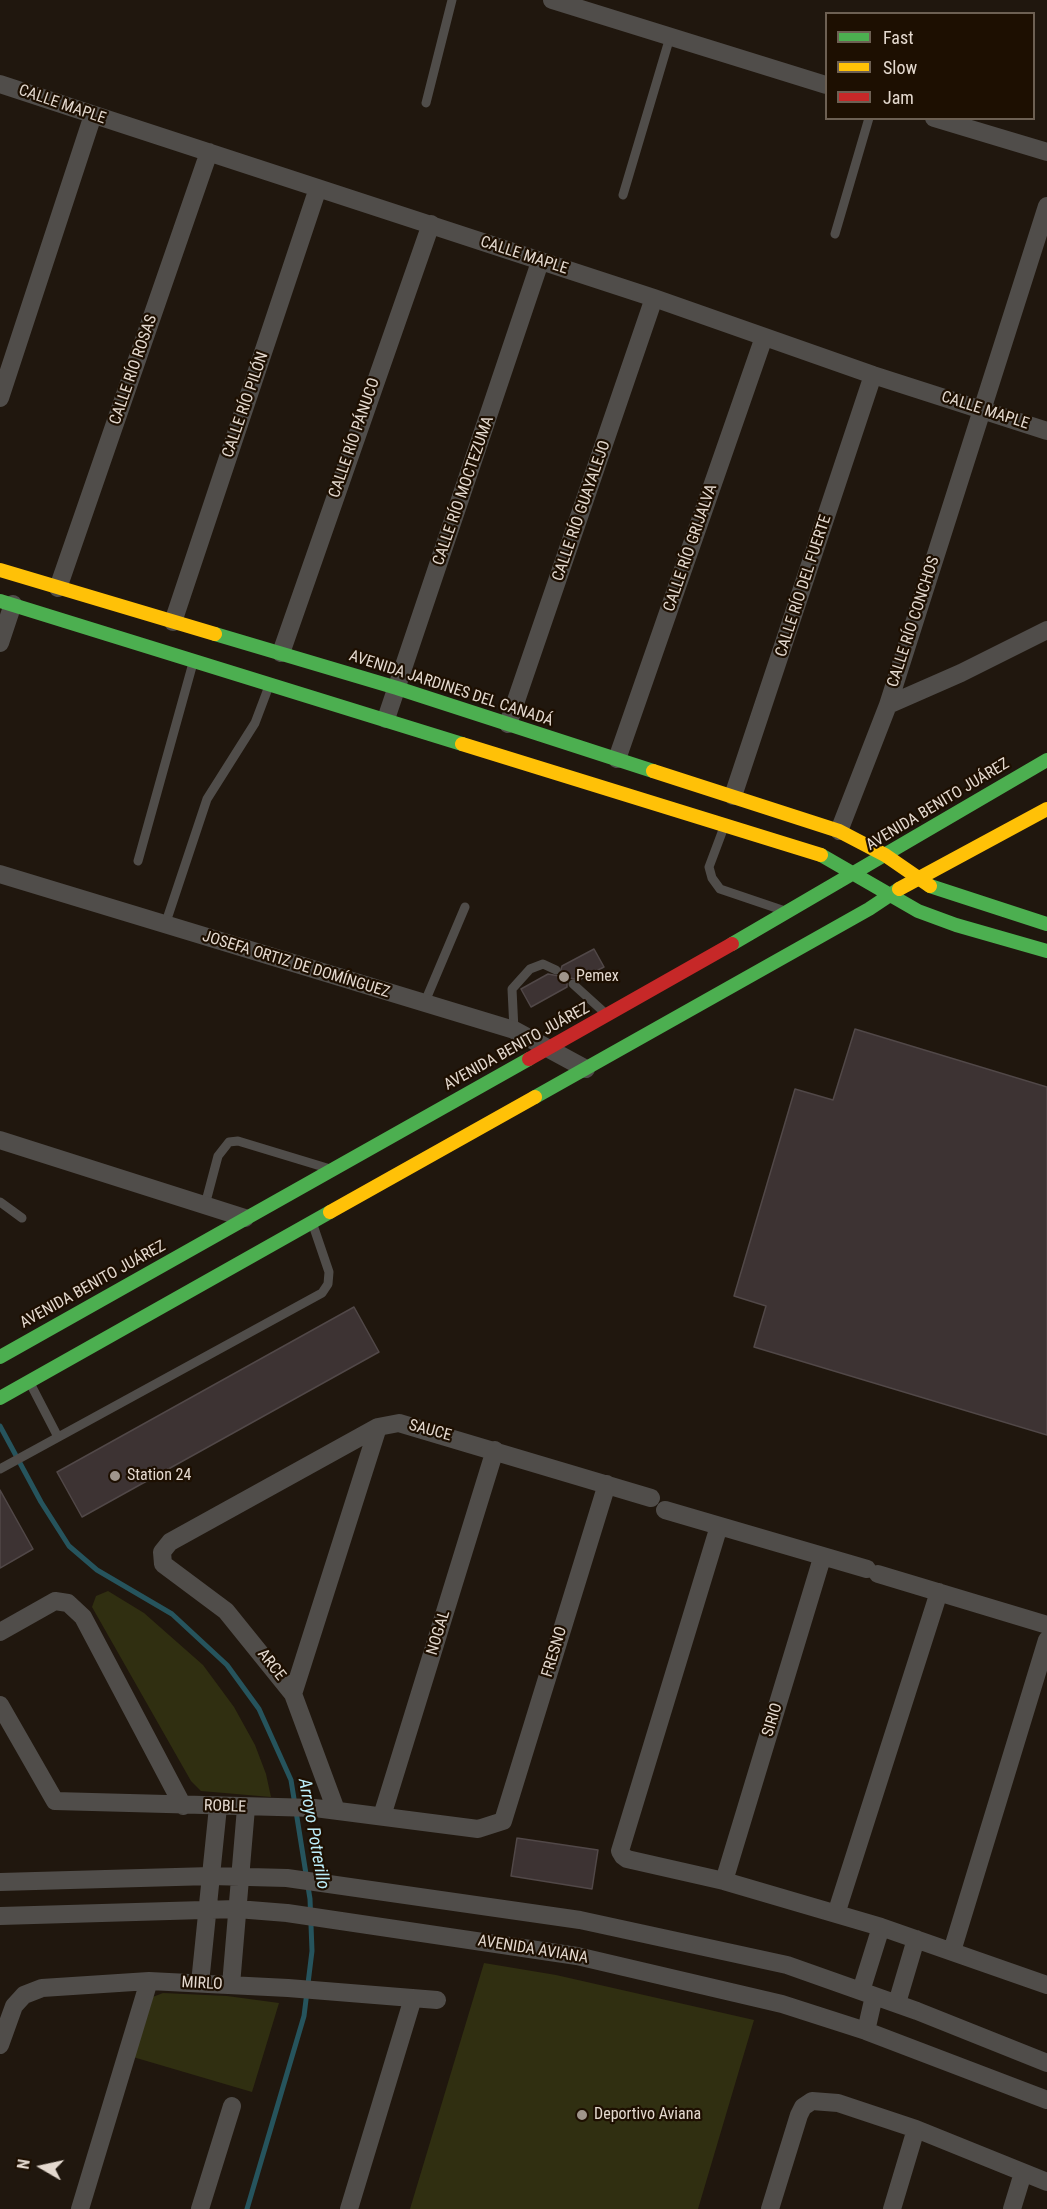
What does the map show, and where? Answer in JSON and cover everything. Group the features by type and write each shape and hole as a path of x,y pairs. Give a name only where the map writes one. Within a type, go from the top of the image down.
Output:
{"street":[{"path":"552,0 825,84"},
{"name":"CALLE MAPLE","path":"0,84 431,224 654,298 873,375 1047,431"},
{"path":"0,398 93,115"},
{"path":"941,120 1047,152"},
{"name":"CALLE RÍO ROSAS","path":"58,588 209,152"},
{"name":"CALLE RÍO PILÓN","path":"173,621 318,188"},
{"name":"CALLE RÍO CONCHOS","path":"839,831 888,705 1047,206"},
{"name":"CALLE RÍO PÁNUCO","path":"281,652 431,224"},
{"name":"CALLE RÍO MOCTEZUMA","path":"386,719 540,262"},
{"name":"CALLE RÍO GUAYALEJO","path":"508,724 654,298"},
{"name":"CALLE RÍO GRIJALVA","path":"617,759 764,337"},
{"name":"CALLE RÍO DEL FUERTE","path":"733,796 873,375"},
{"name":"AVENIDA JARDINES DEL CANADÁ","path":"0,570 397,688 839,831 885,855 934,889 1047,924"},
{"path":"0,643 7,603 270,682 830,858 857,873 888,895 936,918 1047,951"},
{"path":"888,705 961,673 1046,627"},
{"name":"AVENIDA BENITO JUÁREZ","path":"0,1357 790,912 1047,760"},
{"path":"0,1398 868,909 915,878 1047,809"},
{"name":"JOSEFA ORTIZ DE DOMÍNGUEZ","path":"0,874 514,1030 586,1069"},
{"path":"0,1140 245,1218"},
{"name":"SAUCE","path":"162,1552 170,1542 378,1427 399,1424 415,1426 651,1498"},
{"path":"293,1694 378,1427"},
{"name":"NOGAL","path":"382,1816 495,1450"},
{"name":"FRESNO","path":"503,1821 607,1484"},
{"path":"665,1510 1047,1625"},
{"path":"719,1526 620,1851 627,1860 724,1881 881,1927 1047,1985"},
{"name":"ARCE","path":"162,1552 163,1564 226,1611 293,1694 336,1810"},
{"name":"SIRIO","path":"724,1881 822,1558"},
{"path":"836,1914 939,1592"},
{"path":"0,1632 54,1601 68,1603 83,1617 183,1806"},
{"path":"952,1951 1047,1640"},
{"name":"ROBLE","path":"0,1705 55,1801 246,1808 315,1808 477,1829 503,1821"},
{"path":"200,1983 219,1807"},
{"path":"231,1985 246,1808"},
{"path":"0,1882 211,1876 287,1878 580,1920 787,1965 897,2003 1047,2063"},
{"name":"AVENIDA AVIANA","path":"0,1916 208,1908 287,1913 577,1956 782,2004 866,2031 1047,2100"},
{"path":"866,2031 868,1993 881,1927"},
{"path":"897,2003 916,1939"},
{"path":"80,2209 149,1981"},
{"name":"MIRLO","path":"0,2045 14,2006 24,1995 42,1988 149,1981 288,1988 437,2000"},
{"path":"348,2209 412,1998"},
{"path":"770,2209 799,2115 803,2107 812,2101 822,2100 838,2103 916,2129 1047,2182"},
{"path":"200,2209 232,2106"},
{"path":"891,2209 916,2129"},
{"path":"1012,2209 1023,2173"}],"lane":[{"path":"426,103 452,0"},
{"path":"623,195 670,37"},
{"path":"835,234 868,120"},
{"path":"138,861 194,661"},
{"path":"165,925 207,799 255,723 270,682"},
{"path":"724,825 709,867 712,878 720,889 790,912"},
{"path":"424,1004 465,907"},
{"path":"514,1030 512,989 530,969 543,964 556,970"},
{"path":"573,984 607,1015"},
{"path":"205,1205 218,1156 229,1142 238,1141 332,1169"},
{"path":"0,1202 22,1218"},
{"path":"0,1468 322,1293 328,1284 329,1272 312,1223"},
{"path":"30,1382 58,1437"}],"shaded area":[{"path":"108,1591 144,1613 203,1665 234,1707 255,1745 266,1774 271,1797 201,1791 191,1781 92,1607 96,1596"},
{"name":"Deportivo Aviana","path":"484,1963 556,1975 754,2020 698,2209 410,2209"},
{"path":"163,1993 227,1996 279,2003 252,2092 133,2057 150,1998"}],"building":[{"name":"Pemex","path":"594,949 604,967 579,980 570,978 567,987 531,1007 521,989 548,974 559,976 562,966"},
{"path":"855,1029 1047,1087 1047,1435 754,1347 766,1306 734,1296 795,1089 833,1100"},
{"path":"354,1307 379,1352 82,1517 57,1472"},
{"path":"0,1490 33,1549 0,1568"},
{"path":"517,1838 598,1850 592,1889 511,1876"}],"waterway":[{"name":"Arroyo Potrerillo","path":"0,1426 41,1502 69,1546 97,1570 172,1614 227,1665 259,1709 291,1780 310,1899 312,1951 304,2016 247,2209"}],"traffic: fast":[{"path":"0,601 462,744"},
{"path":"215,634 397,688 653,771"},
{"path":"732,944 1047,760"},
{"path":"821,855 918,911 956,925 1047,951"},
{"path":"930,886 1047,924"},
{"path":"535,1097 869,909 899,889"},
{"path":"0,1357 529,1059"},
{"path":"0,1398 330,1212"}],"traffic: slow":[{"path":"0,570 215,634"},
{"path":"462,744 821,855"},
{"path":"653,771 839,831 885,855 930,886"},
{"path":"899,889 1047,809"},
{"path":"330,1212 535,1097"}],"traffic: jam":[{"path":"529,1059 732,944"}],"place":[{"name":"Pemex","path":"564,977"},
{"name":"Station 24","path":"115,1476"},
{"name":"Deportivo Aviana","path":"582,2115"}]}
